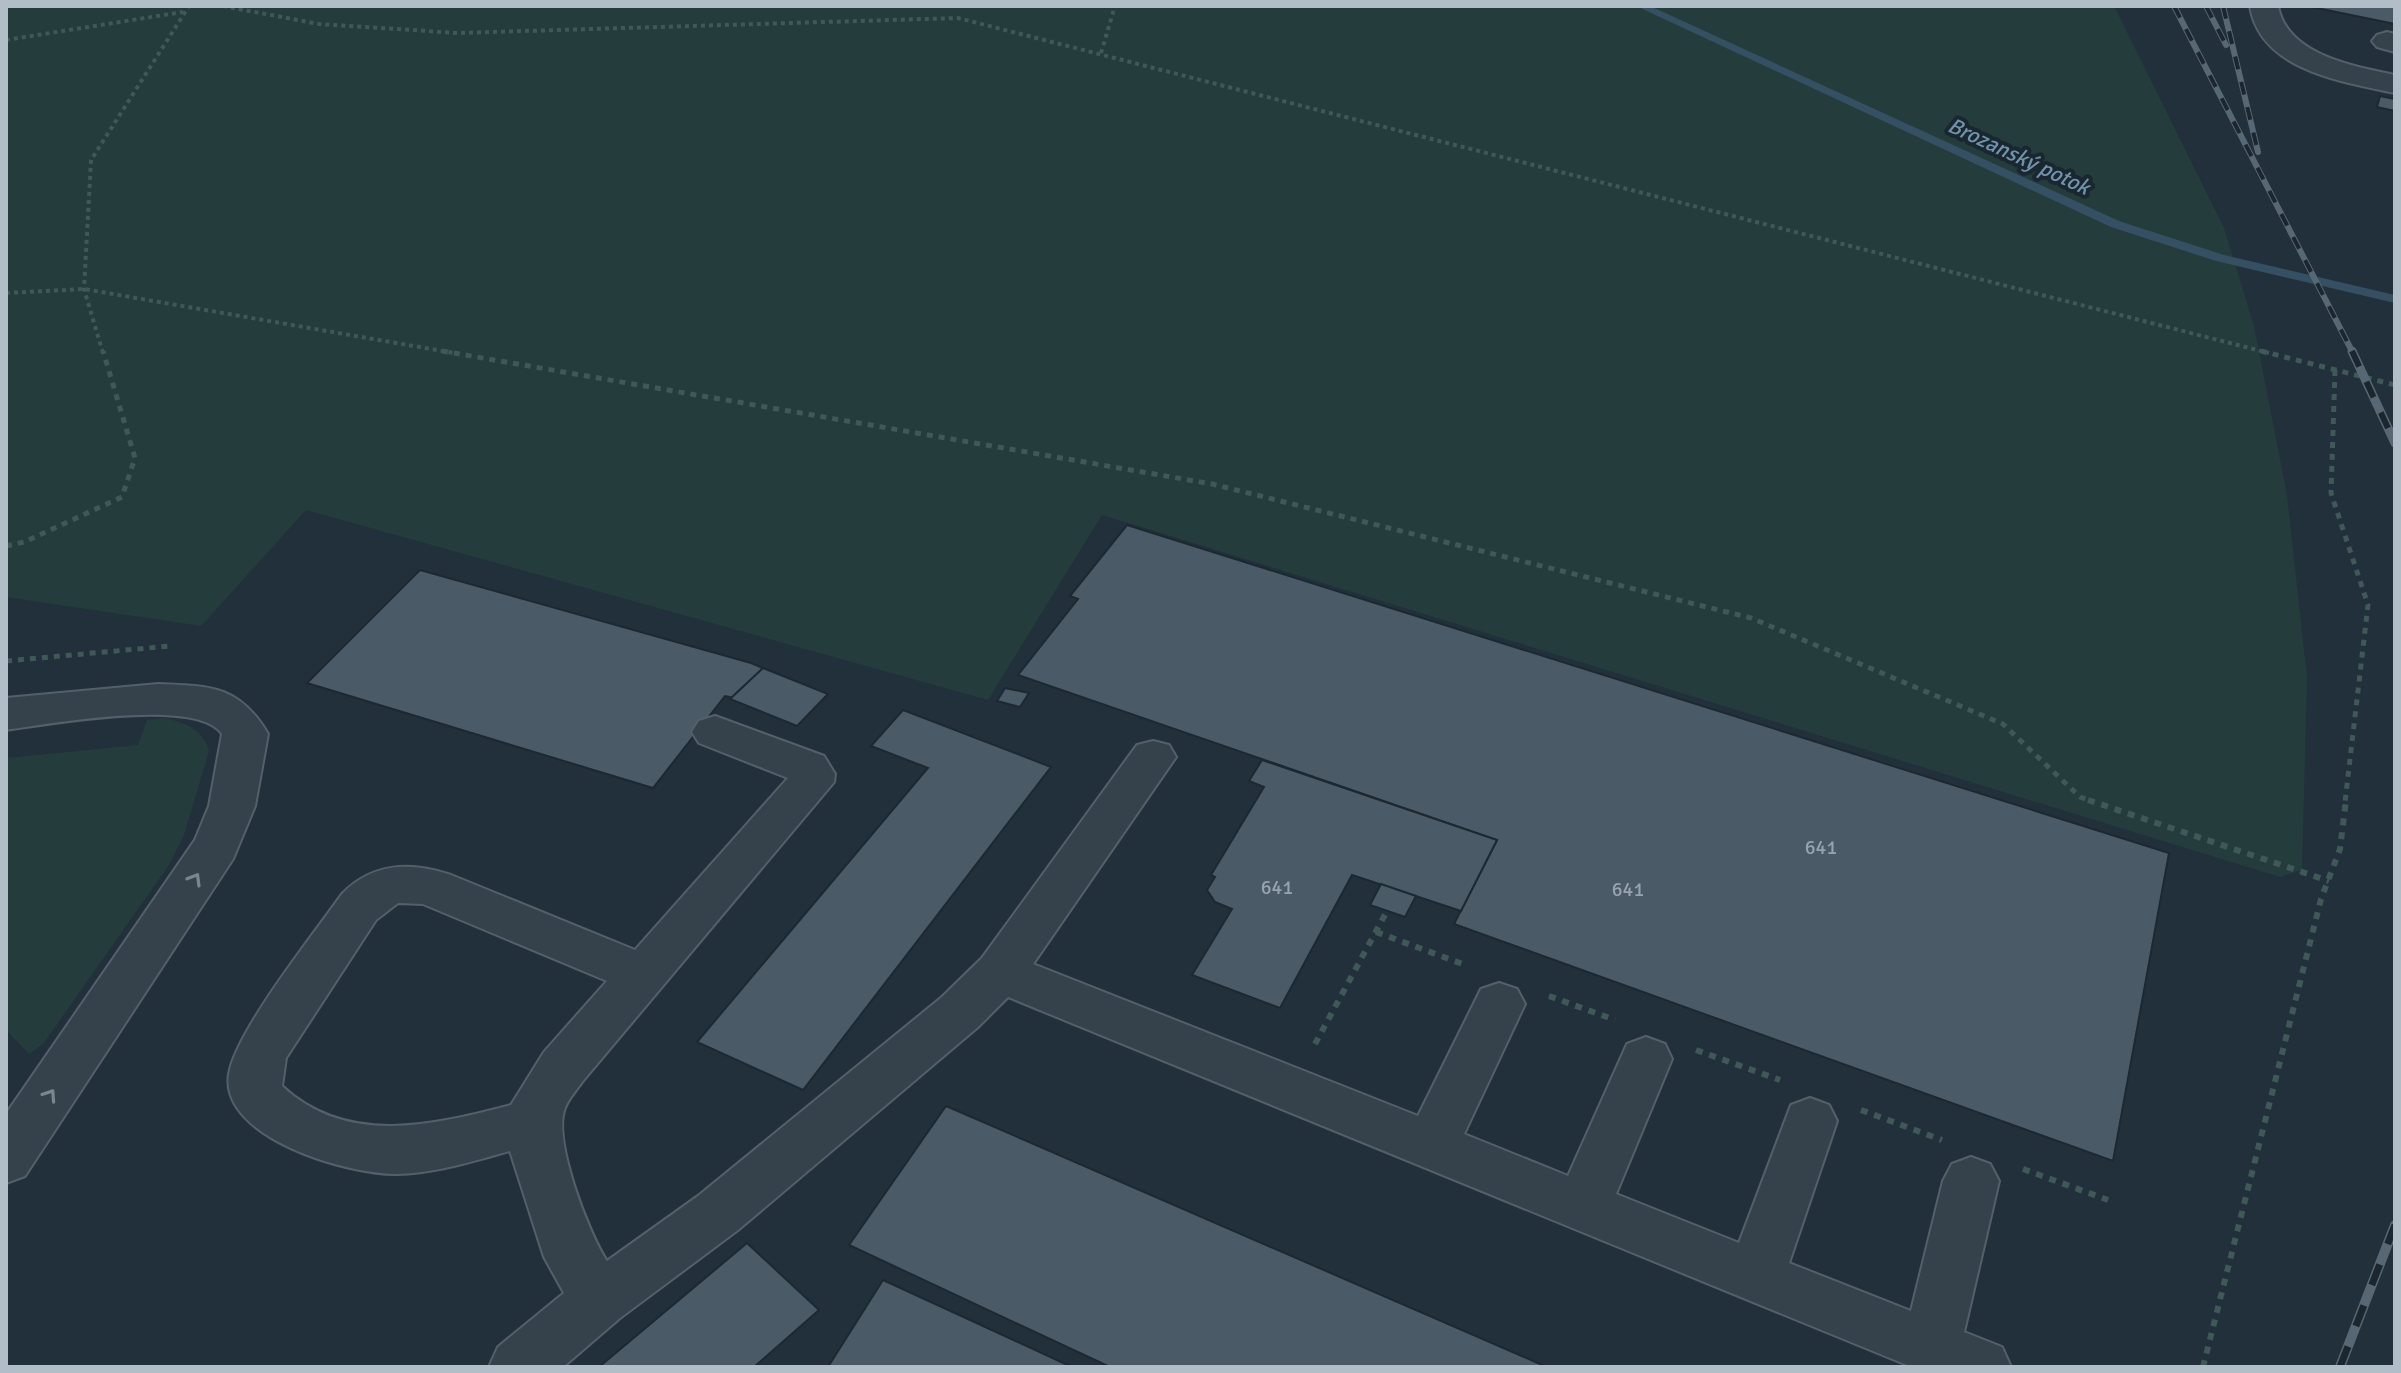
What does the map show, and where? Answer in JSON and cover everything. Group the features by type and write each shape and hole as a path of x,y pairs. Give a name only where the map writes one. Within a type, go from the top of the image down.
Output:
{"lane":[{"path":"2264,6 2267,25 2277,39 2296,52 2345,72 2395,84"},
{"path":"6,714 156,699 202,702 230,713 245,734 232,806 216,846 6,1159"},
{"path":"600,1299 572,1257 535,1143 533,1122 537,1106 563,1067 811,782 812,774 808,768 715,732"},
{"path":"519,1367 600,1299 718,1213 960,1012 1000,972 1153,757"},
{"path":"533,1122 408,1150 352,1147 271,1111 259,1099 253,1083 255,1069 263,1050 359,907 369,895 390,884 405,882 434,888 643,975"},
{"path":"1000,972 1956,1357 1982,1165"},
{"path":"1431,1146 1506,989"},
{"path":"1583,1206 1655,1044"},
{"path":"1756,1277 1819,1105"}],"path":[{"path":"6,546 24,542 122,497 135,458 84,289 91,160 189,6"},
{"path":"223,6 319,24 458,33 883,17 958,18 2395,385"},
{"path":"1101,53 1115,6"},
{"path":"6,40 183,12"},
{"path":"6,293 84,289 1212,484 1751,618 2003,724 2080,797 2329,881"},
{"path":"2203,1367 2321,899 2340,849 2368,605 2331,493 2335,370"},
{"path":"6,661 170,646"},
{"path":"1291,1088 1387,911"},
{"path":"1376,932 1506,989 1982,1165 2108,1200"}],"green space":[{"path":"6,6 2114,6 2224,228 2254,326 2287,495 2307,678 2302,870 2280,877 1102,515 988,700 306,510 201,626 6,597"},
{"path":"164,718 198,732 209,751 184,835 169,865 43,1044 29,1054 6,1030 6,758 138,745 147,720"}],"building":[{"path":"2307,6 2395,6 2395,24"},
{"path":"2380,96 2395,99 2395,111 2377,107"},
{"path":"1127,525 2169,853 2113,1161 1454,924 1497,840 1018,675 1078,599 1070,596"},
{"path":"420,570 763,668 734,698 725,696 653,788 307,683"},
{"path":"763,668 828,694 797,726 730,699"},
{"path":"1005,688 1029,693 1020,707 997,701"},
{"path":"903,710 1051,767 803,1090 697,1042 928,768 871,746"},
{"path":"1262,760 1497,840 1461,911 1352,875 1280,1008 1192,975 1232,909 1215,902 1207,890 1215,877 1211,875 1264,787 1249,781"},
{"path":"1381,884 1416,896 1405,917 1370,905"},
{"path":"946,1106 1547,1367 1110,1367 849,1245"},
{"path":"747,1243 819,1310 754,1367 599,1367"},
{"path":"883,1280 1072,1367 828,1367"}],"waterway":[{"name":"Brozanský potok","path":"1641,6 2115,224 2220,258 2395,299"}],"railway":[{"path":"2174,6 2352,352"},
{"path":"2206,6 2226,45"},
{"path":"2223,6 2258,152"},
{"path":"2352,352 2395,443"},
{"path":"2340,1367 2395,1225"}]}
